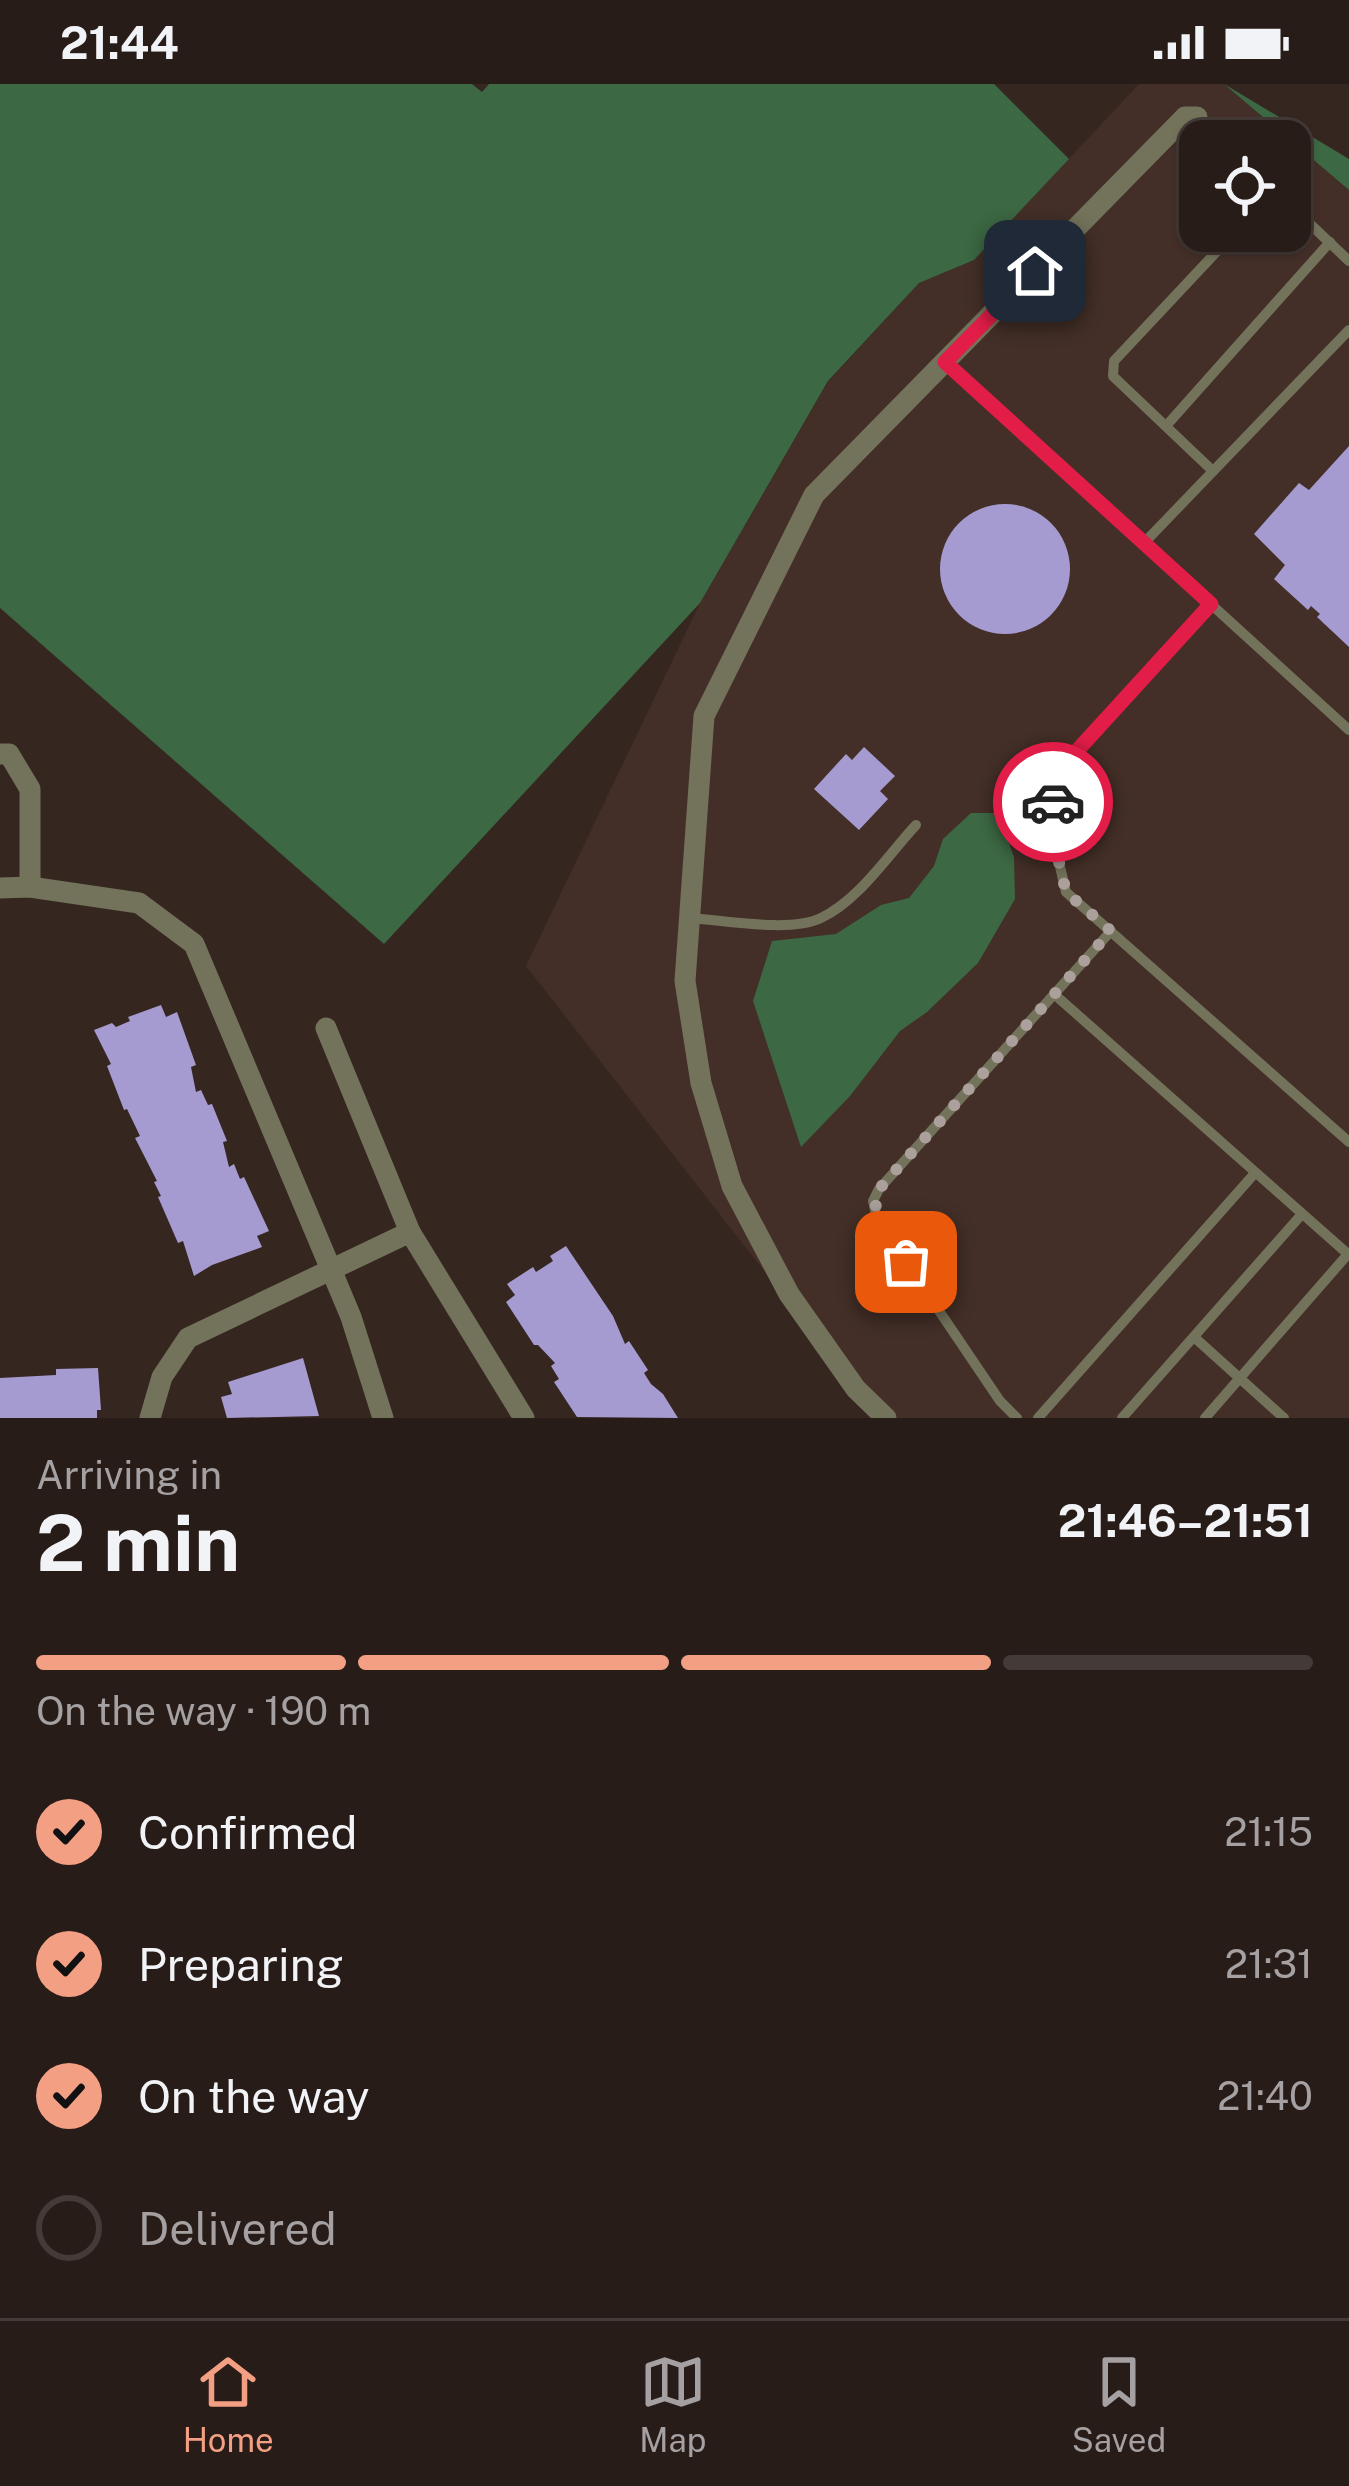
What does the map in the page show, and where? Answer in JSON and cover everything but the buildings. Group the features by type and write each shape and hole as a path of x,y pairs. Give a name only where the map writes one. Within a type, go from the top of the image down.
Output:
{"street":[{"path":"886,1418 856,1389 789,1294 732,1186 701,1083 685,981 704,716 814,495 1185,117 1197,118"},
{"path":"0,754 9,754 30,789 30,887"},
{"path":"0,888 30,887 139,903 194,944 351,1317 383,1418"},
{"path":"326,1028 410,1232 524,1418"},
{"path":"150,1418 162,1378 188,1338 410,1232"}],"lane":[{"path":"1311,224 1349,261"},
{"path":"1166,426 1330,242"},
{"path":"1213,471 1113,376 1114,361 1216,252"},
{"path":"1144,543 1349,330"},
{"path":"945,362 1349,730"},
{"path":"1211,604 1054,776 1053,837 1066,892 1349,1142"},
{"path":"687,918 794,924 818,920 839,907 916,825"},
{"path":"1017,1418 1000,1401 896,1248 877,1219 873,1201 1111,931"},
{"path":"1054,994 1348,1254 1205,1418"},
{"path":"1039,1418 1255,1173"},
{"path":"1122,1418 1302,1214"},
{"path":"1194,1336 1285,1418"}],"shaded area":[{"path":"1139,84 1224,84 1266,120 1179,120 1179,252 1311,252 1311,158 1349,190 1349,1418 886,1418 856,1389 526,966 700,603 828,382 919,283 974,260"}],"green space":[{"path":"0,84 472,84 482,92 489,84 994,84 1069,159 974,260 919,283 828,381 700,603 384,944 0,608"},
{"path":"1224,84 1284,120 1266,120"},
{"path":"1311,136 1349,159 1349,190 1311,158"},
{"path":"971,813 998,813 1014,857 1015,899 978,963 900,1031 850,1096 801,1147 753,1001 772,941 836,934 881,905 909,898 934,866 943,839"}],"way so far":[{"path":"906,1262 877,1219 873,1201 879,1189 1111,931 1066,892 1053,837 1053,802"}],"route":[{"path":"1035,271 945,362 1211,604 1054,776 1053,802"}]}
